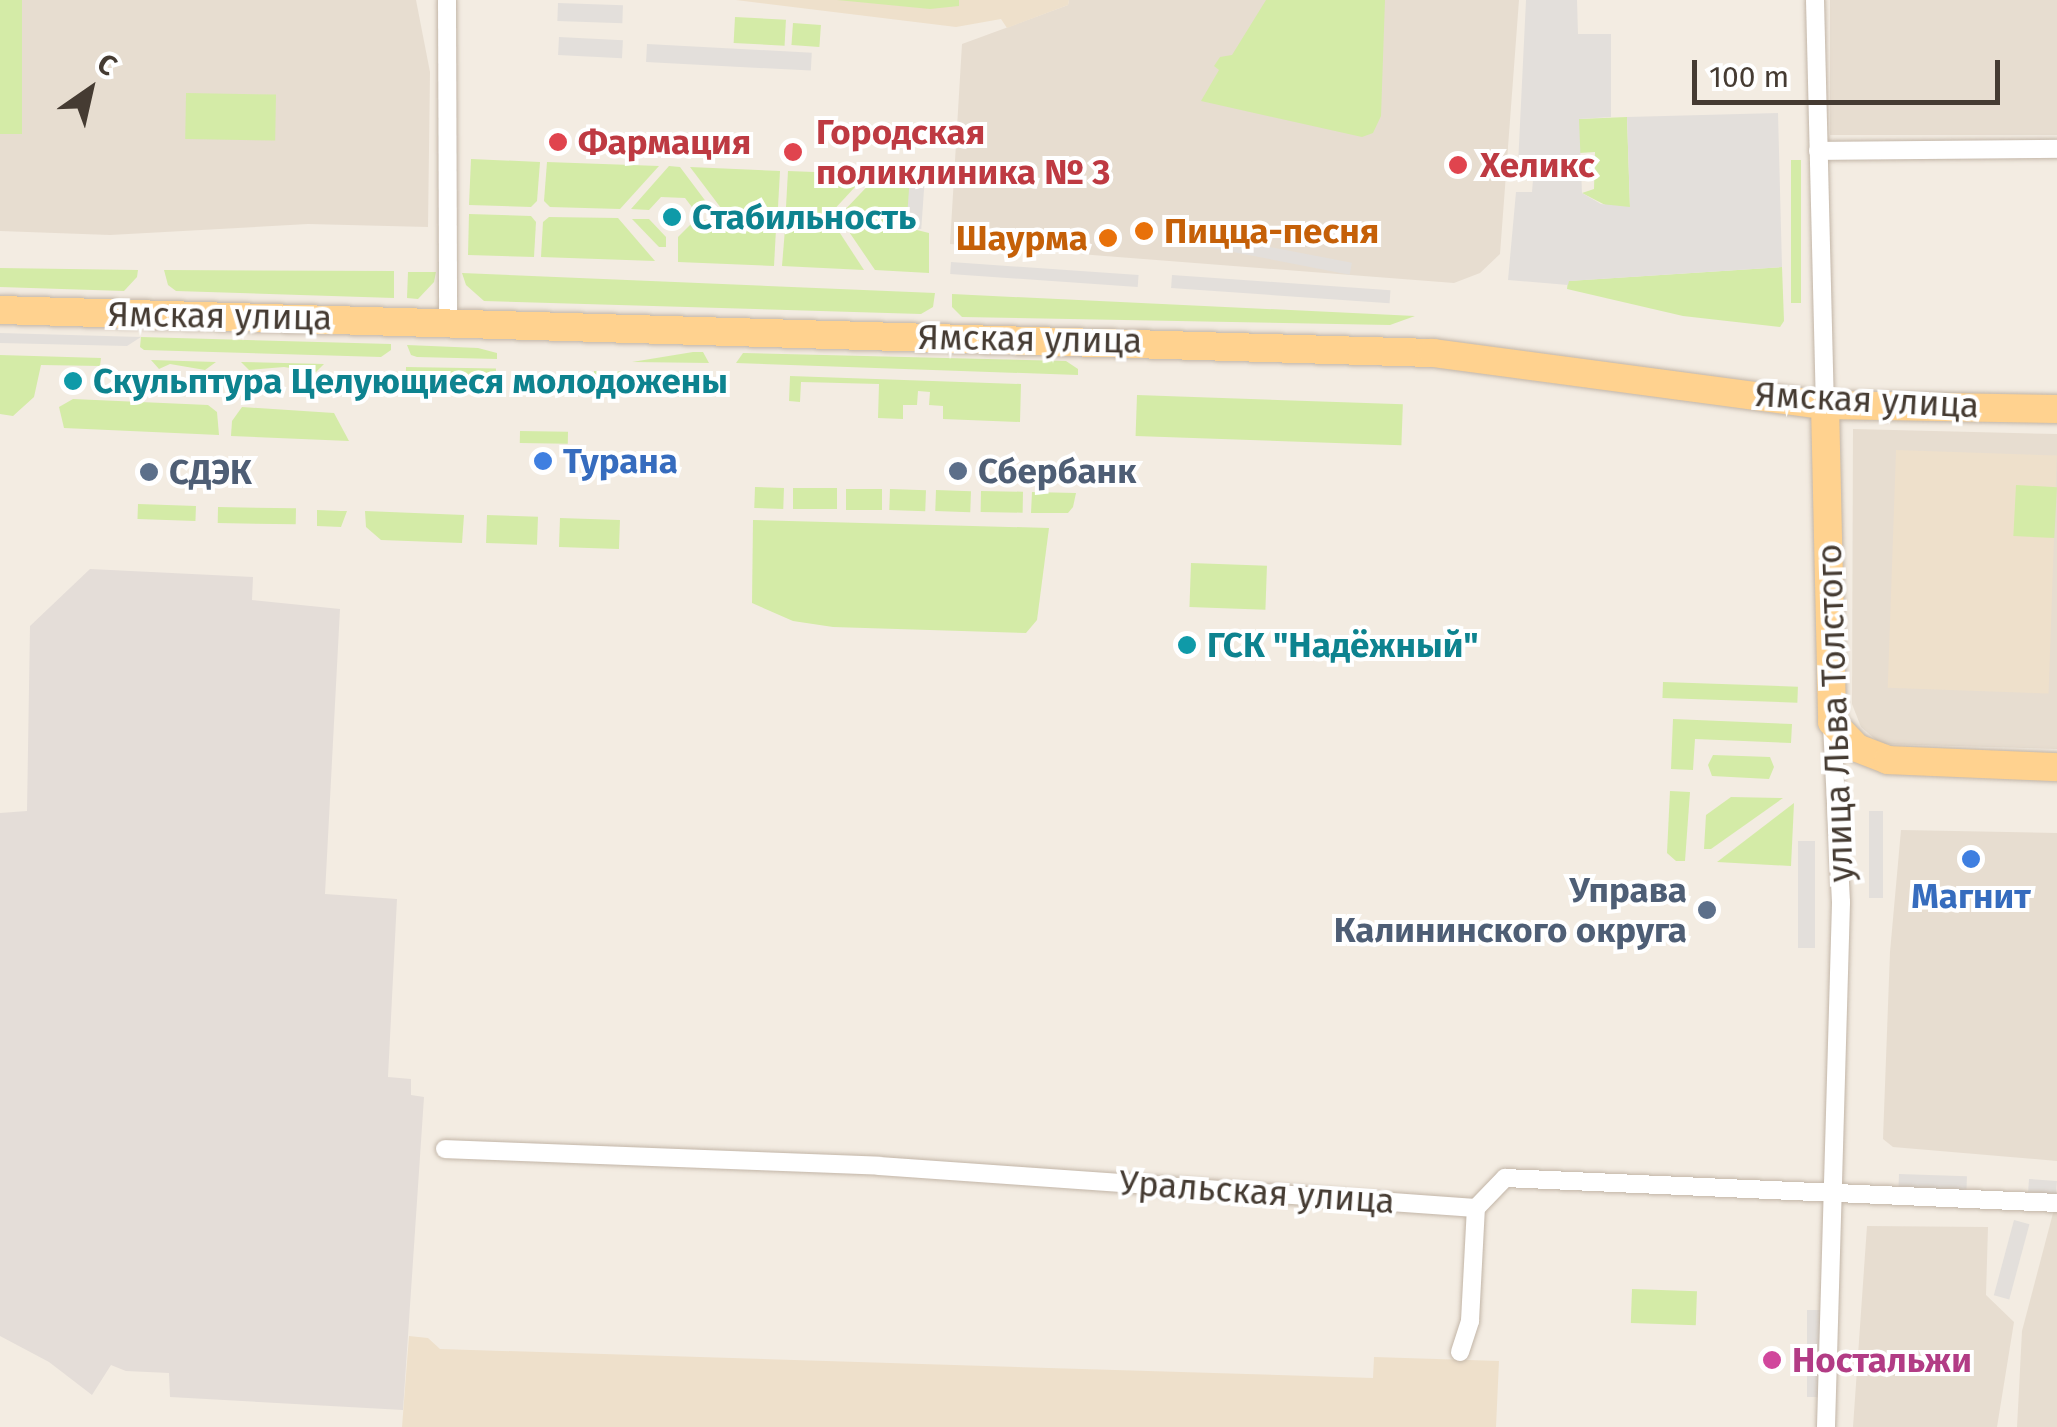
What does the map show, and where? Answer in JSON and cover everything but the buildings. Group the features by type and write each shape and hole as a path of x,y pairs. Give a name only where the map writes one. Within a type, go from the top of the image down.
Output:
{"main road":[{"name":"Ямская улица","path":"0,310 1432,353 1826,405 2057,408"},
{"name":"улица Льва Толстого","path":"1826,405 1832,722"},
{"path":"1832,722 1857,748 1888,760 2057,767"}],"street":[{"path":"447,0 448,322"},
{"name":"улица Льва Толстого","path":"1815,0 1826,405"},
{"path":"1818,152 2057,149"},
{"name":"улица Льва Толстого","path":"1826,1427 1842,902 1832,722"},
{"name":"Уральская улица","path":"446,1149 879,1166 1476,1208"},
{"path":"1460,1352 1470,1320 1476,1208 1505,1178 2057,1203"}],"shaded area":[{"path":"0,0 416,0 430,72 428,227 308,224 110,235 0,231"},
{"path":"736,0 1069,0 1068,5 1007,28 1001,19 956,27"},
{"path":"1069,0 1519,0 1500,254 1480,273 1454,283 950,244 962,44 1068,5"},
{"path":"1526,0 1577,0 1578,34 1611,34 1611,117 1579,119 1582,193 1601,204 1630,207 1627,117 1778,113 1782,267 1569,281 1568,285 1508,280 1516,192 1532,192 1534,167 1518,165"},
{"path":"1830,0 2057,0 2057,135 1830,135"},
{"path":"558,3 623,5 622,23 557,21"},
{"path":"559,37 623,40 622,58 558,55"},
{"path":"647,44 812,53 811,71 646,62"},
{"path":"910,175 925,176 921,229 906,228"},
{"path":"1188,231 1352,263 1350,275 1186,243"},
{"path":"951,262 1139,275 1138,287 950,274"},
{"path":"1172,275 1390,290 1390,303 1171,288"},
{"path":"0,333 141,337 127,346 0,343"},
{"path":"1853,429 2057,434 2057,749 1881,744 1861,727 1852,704"},
{"path":"1896,450 2057,456 2049,693 1888,688"},
{"path":"90,569 253,577 252,600 340,609 325,894 397,899 388,1077 411,1079 411,1095 424,1097 403,1410 170,1397 169,1373 126,1371 111,1365 92,1395 49,1362 0,1336 0,813 27,811 30,626"},
{"path":"1869,811 1883,811 1883,898 1869,898"},
{"path":"1901,830 2057,833 2057,1161 1893,1147 1883,1139 1890,952"},
{"path":"1798,841 1815,841 1815,948 1798,948"},
{"path":"1899,1174 1967,1176 1966,1190 1899,1188"},
{"path":"2029,1179 2057,1181 2056,1194 2028,1192"},
{"path":"2057,1198 2057,1427 2017,1427 2022,1331"},
{"path":"2014,1220 2029,1224 2009,1299 1994,1295"},
{"path":"1867,1226 1988,1227 1986,1295 2014,1322 1997,1427 1853,1427"},
{"path":"1807,1310 1822,1310 1822,1397 1807,1397"},
{"path":"409,1336 428,1338 440,1349 1373,1378 1374,1357 1499,1361 1496,1427 402,1427"}],"green space":[{"path":"0,0 22,0 22,134 0,134"},
{"path":"837,0 959,0 959,6 930,9"},
{"path":"1266,0 1385,0 1381,116 1373,133 1362,137 1201,101 1219,70 1214,66 1220,57 1232,55"},
{"path":"735,17 786,20 785,46 734,43"},
{"path":"793,23 821,25 819,47 791,45"},
{"path":"186,93 276,95 275,141 185,139"},
{"path":"1627,117 1630,208 1613,209 1582,193 1594,189 1595,152 1579,153 1579,119"},
{"path":"471,159 540,162 537,201 531,207 469,205"},
{"path":"1791,160 1801,160 1801,303 1791,303"},
{"path":"547,162 659,166 620,209 550,207 544,201"},
{"path":"669,166 680,167 713,211 695,211 685,198 661,197 649,210 631,209"},
{"path":"690,167 780,171 778,207 772,213 724,212"},
{"path":"788,171 867,174 830,214 792,213 786,207"},
{"path":"879,174 910,175 909,228 929,233 929,273 875,270 841,220 840,215"},
{"path":"469,214 531,216 536,222 534,257 468,255"},
{"path":"549,217 618,218 655,261 541,257 543,222"},
{"path":"632,219 649,219 666,237 666,247 659,247"},
{"path":"695,220 771,222 776,229 774,266 678,262 678,237"},
{"path":"791,223 836,227 864,270 782,266 785,229"},
{"path":"1782,267 1784,321 1780,327 1683,316 1567,289 1568,281"},
{"path":"0,268 138,270 137,277 124,291 0,287"},
{"path":"164,270 394,271 394,298 176,291 168,285"},
{"path":"408,272 436,272 434,282 418,299 407,298"},
{"path":"462,273 935,293 933,307 921,314 484,301 466,285"},
{"path":"952,294 1415,316 1390,325 962,317 952,307"},
{"path":"141,337 391,344 391,350 381,357 144,350 140,347"},
{"path":"407,345 478,348 497,353 497,359 417,357 411,355"},
{"path":"703,352 709,363 632,362"},
{"path":"743,353 1066,361 1078,369 1078,375 736,363"},
{"path":"0,355 101,358 100,366 41,365 34,397 13,416 0,414"},
{"path":"151,360 216,362 205,370 170,364 159,369"},
{"path":"241,362 324,364 316,372 284,367 249,370"},
{"path":"406,367 496,369 496,378 406,376"},
{"path":"594,371 696,373 702,378 699,382 594,380"},
{"path":"790,376 1021,384 1020,422 943,419 943,406 929,405 930,392 918,391 917,405 903,405 903,419 878,418 879,384 801,382 800,402 789,401"},
{"path":"119,382 175,383 174,391 119,389"},
{"path":"1137,395 1403,404 1401,445 1136,436"},
{"path":"73,399 208,405 217,412 219,435 64,428 59,407"},
{"path":"242,407 334,413 349,441 231,436 232,421"},
{"path":"520,431 568,432 568,444 520,443"},
{"path":"2016,485 2057,487 2054,538 2013,536"},
{"path":"755,487 784,488 783,509 754,508"},
{"path":"793,488 837,488 837,509 793,509"},
{"path":"846,489 882,489 882,510 846,510"},
{"path":"890,489 926,490 925,511 889,510"},
{"path":"936,490 971,491 970,512 935,511"},
{"path":"981,491 1023,492 1023,513 981,512"},
{"path":"1032,492 1076,493 1068,513 1031,513"},
{"path":"138,504 196,506 195,521 137,519"},
{"path":"218,507 296,508 296,524 218,523"},
{"path":"317,510 347,511 341,527 317,526"},
{"path":"365,511 464,515 462,543 381,540 366,527"},
{"path":"487,515 538,517 537,545 486,543"},
{"path":"560,518 620,520 619,549 559,547"},
{"path":"753,520 1049,528 1037,620 1026,633 833,627 793,621 752,603"},
{"path":"1191,563 1267,566 1265,610 1189,607"},
{"path":"1663,682 1798,687 1797,703 1662,698"},
{"path":"1673,719 1792,724 1791,743 1695,739 1693,770 1671,769"},
{"path":"1713,755 1770,757 1774,767 1769,779 1712,776 1708,765"},
{"path":"1670,791 1690,792 1685,861 1676,861 1667,853"},
{"path":"1731,797 1783,798 1711,849 1704,849 1706,815"},
{"path":"1794,803 1791,866 1717,862"},
{"path":"1632,1289 1697,1291 1696,1325 1631,1323"}],"place":[{"name":"Фармация","path":"558,142"},
{"name":"Городская поликлиника № 3","path":"793,152"},
{"name":"Хеликс","path":"1458,165"},
{"name":"Стабильность","path":"672,217"},
{"name":"Пицца-песня","path":"1144,231"},
{"name":"Шаурма","path":"1108,238"},
{"name":"Скульптура Целующиеся молодожены","path":"73,381"},
{"name":"Турана","path":"543,461"},
{"name":"Сбербанк","path":"958,471"},
{"name":"СДЭК","path":"149,472"},
{"name":"ГСК \"Надёжный\"","path":"1187,645"},
{"name":"Магнит","path":"1971,859"},
{"name":"Управа Калининского округа","path":"1707,910"},
{"name":"Ностальжи","path":"1772,1360"}]}
